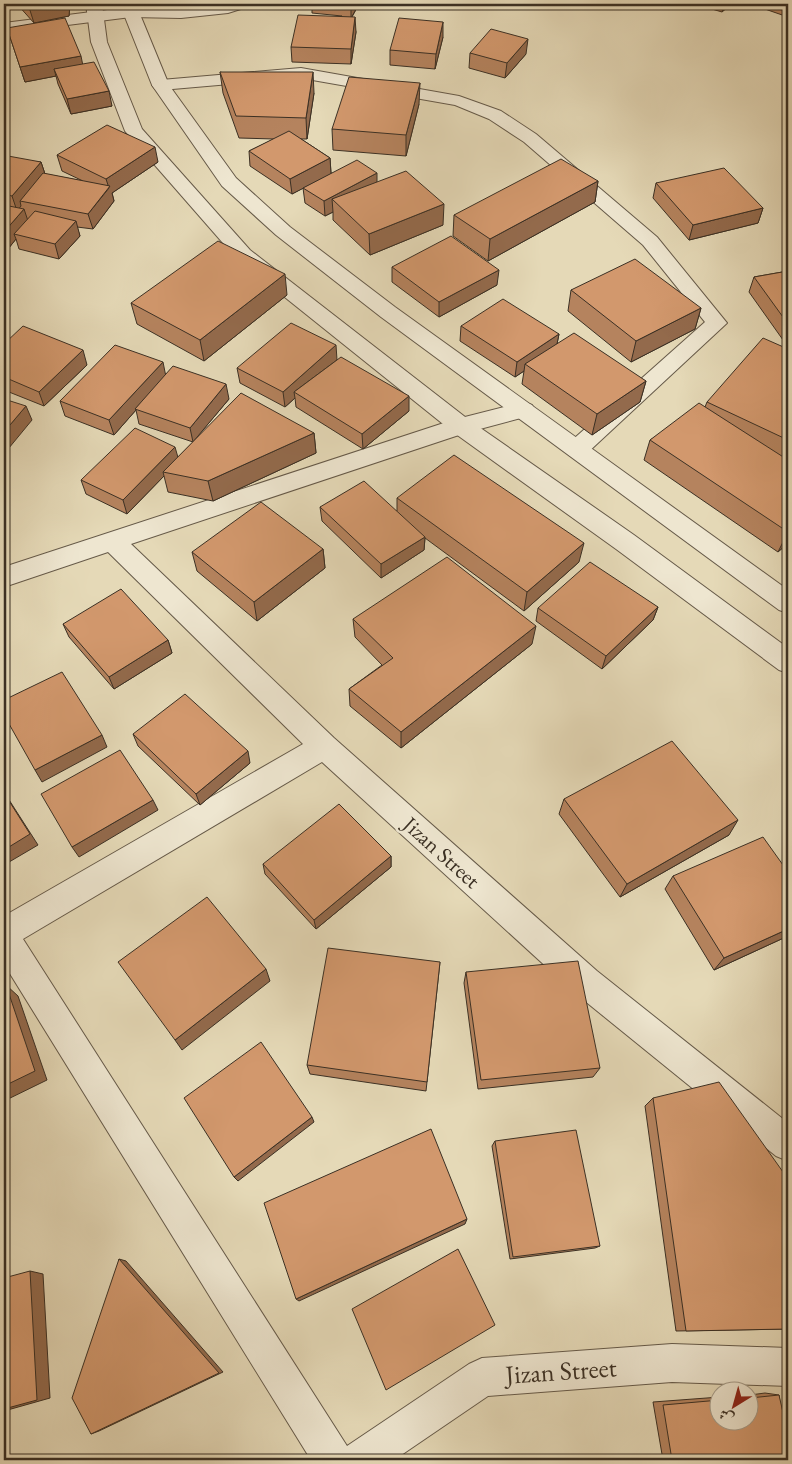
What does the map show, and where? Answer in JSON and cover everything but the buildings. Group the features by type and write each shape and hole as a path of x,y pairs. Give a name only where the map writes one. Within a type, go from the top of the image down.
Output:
{"street":[{"path":"4,28 95,10 131,8 181,14 228,8 241,4"},
{"path":"131,8 161,84 229,182 283,231 388,312 788,603"},
{"path":"95,10 99,42 134,131 244,254 462,426 625,542 788,662"},
{"path":"161,84 301,73 459,101 495,115 530,138 650,241 717,323 577,449"},
{"path":"4,577 462,426 524,410"},
{"name":"Jizan Street","path":"113,542 324,746 586,982 788,1144"},
{"path":"324,746 4,935 333,1460"},
{"name":"Jizan Street","path":"360,1460 482,1377 672,1363 788,1367"}]}
